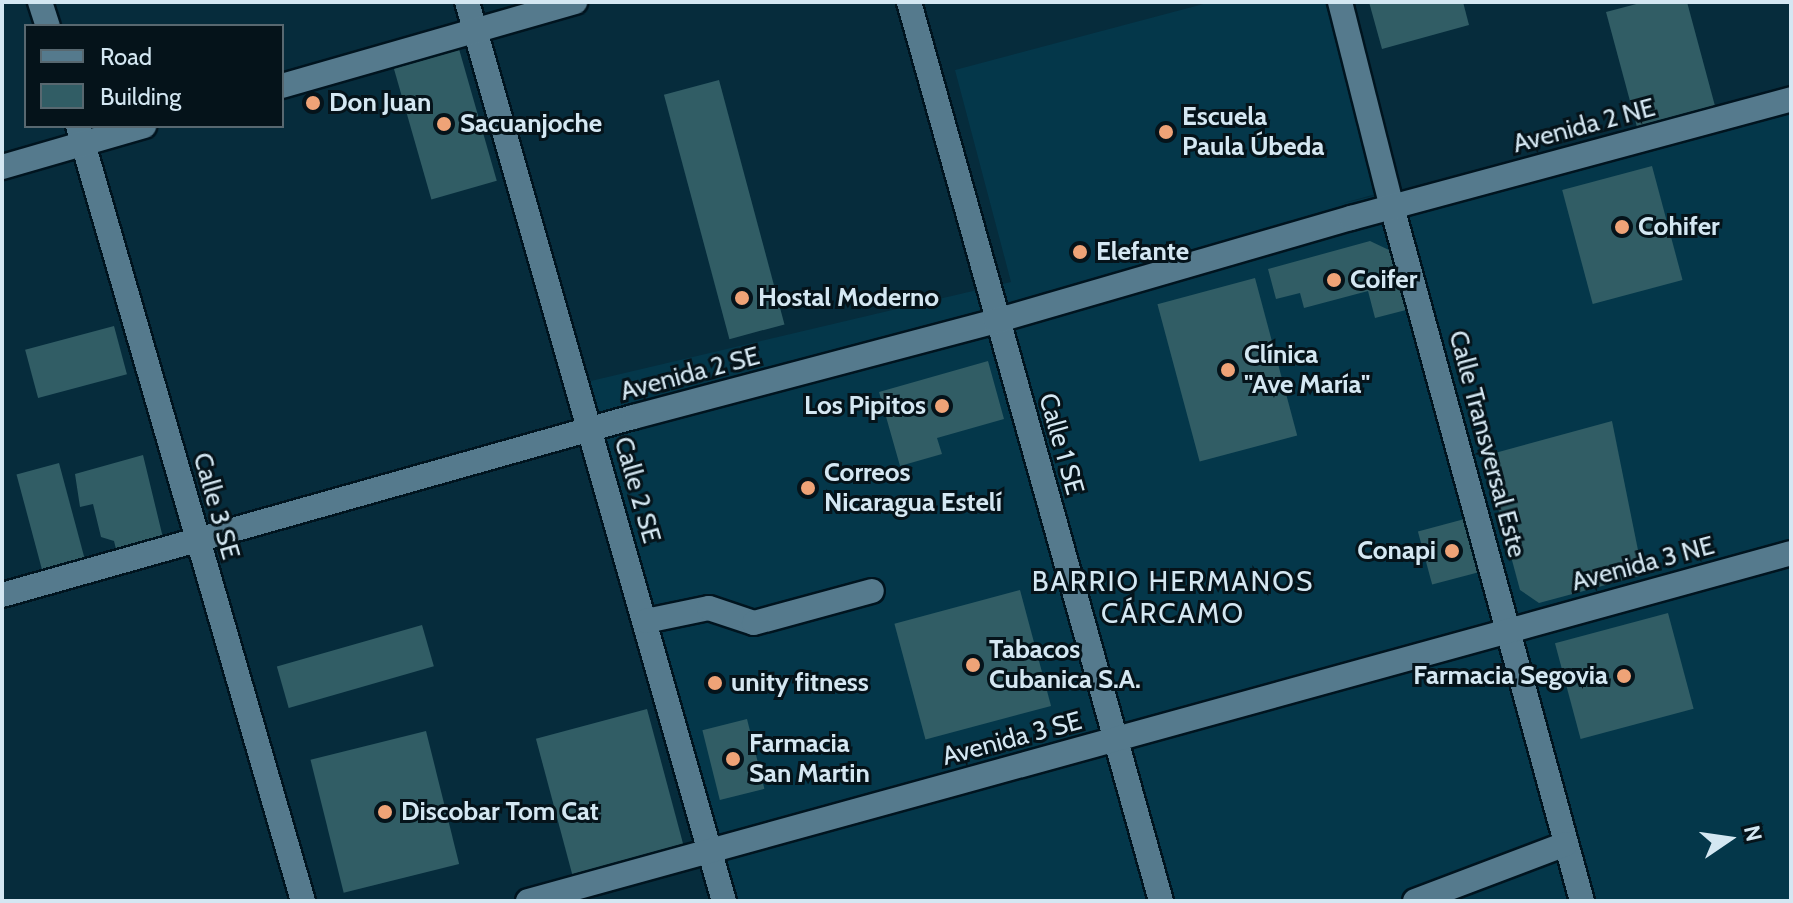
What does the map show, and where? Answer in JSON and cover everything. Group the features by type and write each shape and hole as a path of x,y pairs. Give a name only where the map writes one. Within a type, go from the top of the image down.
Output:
{"street":[{"path":"40,2 47,24"},
{"name":"Calle 2 SE","path":"467,2 724,901"},
{"path":"284,85 575,2"},
{"name":"Calle 1 SE","path":"909,2 1161,901"},
{"name":"Calle Transversal Este","path":"1340,2 1392,207 1582,901"},
{"name":"Avenida 2 NE","path":"1392,207 1791,99"},
{"path":"2,167 81,135 130,128"},
{"name":"Calle 3 SE","path":"81,135 303,901"},
{"name":"Avenida 2 SE","path":"2,595 591,430 996,321 1392,207"},
{"name":"Avenida 3 NE","path":"1509,629 1791,553"},
{"path":"646,621 709,608 754,623 872,591"},
{"name":"Avenida 3 SE","path":"528,901 1509,629"},
{"path":"1415,901 1566,844"}],"shaded area":[{"path":"1211,2 1325,2 1376,194 1340,204 1791,98 1791,901 720,901 578,384 1011,282 955,70"}],"building":[{"path":"1369,2 1463,2 1469,25 1382,49"},
{"path":"1644,2 1687,2 1715,106 1637,127 1606,12"},
{"name":"Sacuanjoche","path":"459,49 497,181 431,199 394,68"},
{"path":"719,80 784,324 729,339 664,95"},
{"path":"1652,166 1683,280 1593,304 1562,190"},
{"name":"Coifer","path":"1370,241 1389,250 1406,310 1375,318 1368,291 1304,308 1300,293 1276,299 1268,269"},
{"name":"Clínica \"Ave María\"","path":"1255,278 1297,435 1200,462 1157,304"},
{"path":"114,326 127,374 38,398 25,350"},
{"name":"Los Pipitos","path":"988,361 1004,419 937,438 942,454 900,466 879,392"},
{"path":"1612,421 1643,575 1539,603 1520,590 1484,456"},
{"path":"143,455 164,542 117,553 114,541 101,537 93,504 80,507 75,474"},
{"path":"59,463 85,562 43,573 16,474"},
{"name":"Conapi","path":"1472,517 1486,570 1432,585 1418,531"},
{"name":"Tabacos Cubanica S.A.","path":"1020,590 1051,706 925,740 894,624"},
{"name":"Farmacia Segovia","path":"1668,613 1694,709 1581,739 1555,643"},
{"path":"422,625 434,666 289,708 277,667"},
{"path":"647,709 684,847 573,877 536,739"},
{"name":"Farmacia San Martin","path":"747,719 764,789 720,800 702,730"},
{"name":"Discobar Tom Cat","path":"426,731 459,864 344,893 311,760"}],"place":[{"name":"Don Juan","path":"313,103"},
{"name":"Sacuanjoche","path":"444,124"},
{"name":"Escuela Paula Úbeda","path":"1166,132"},
{"name":"Cohifer","path":"1622,227"},
{"name":"Elefante","path":"1080,252"},
{"name":"Coifer","path":"1334,280"},
{"name":"Hostal Moderno","path":"742,298"},
{"name":"Clínica \"Ave María\"","path":"1228,370"},
{"name":"Los Pipitos","path":"942,406"},
{"name":"Correos Nicaragua Estelí","path":"808,488"},
{"name":"Conapi","path":"1452,551"},
{"name":"Tabacos Cubanica S.A.","path":"973,665"},
{"name":"Farmacia Segovia","path":"1624,676"},
{"name":"unity fitness","path":"715,683"},
{"name":"Farmacia San Martin","path":"733,759"},
{"name":"Discobar Tom Cat","path":"385,812"}],"district":[{"name":"BARRIO HERMANOS CÁRCAMO","path":"1173,597"}]}
